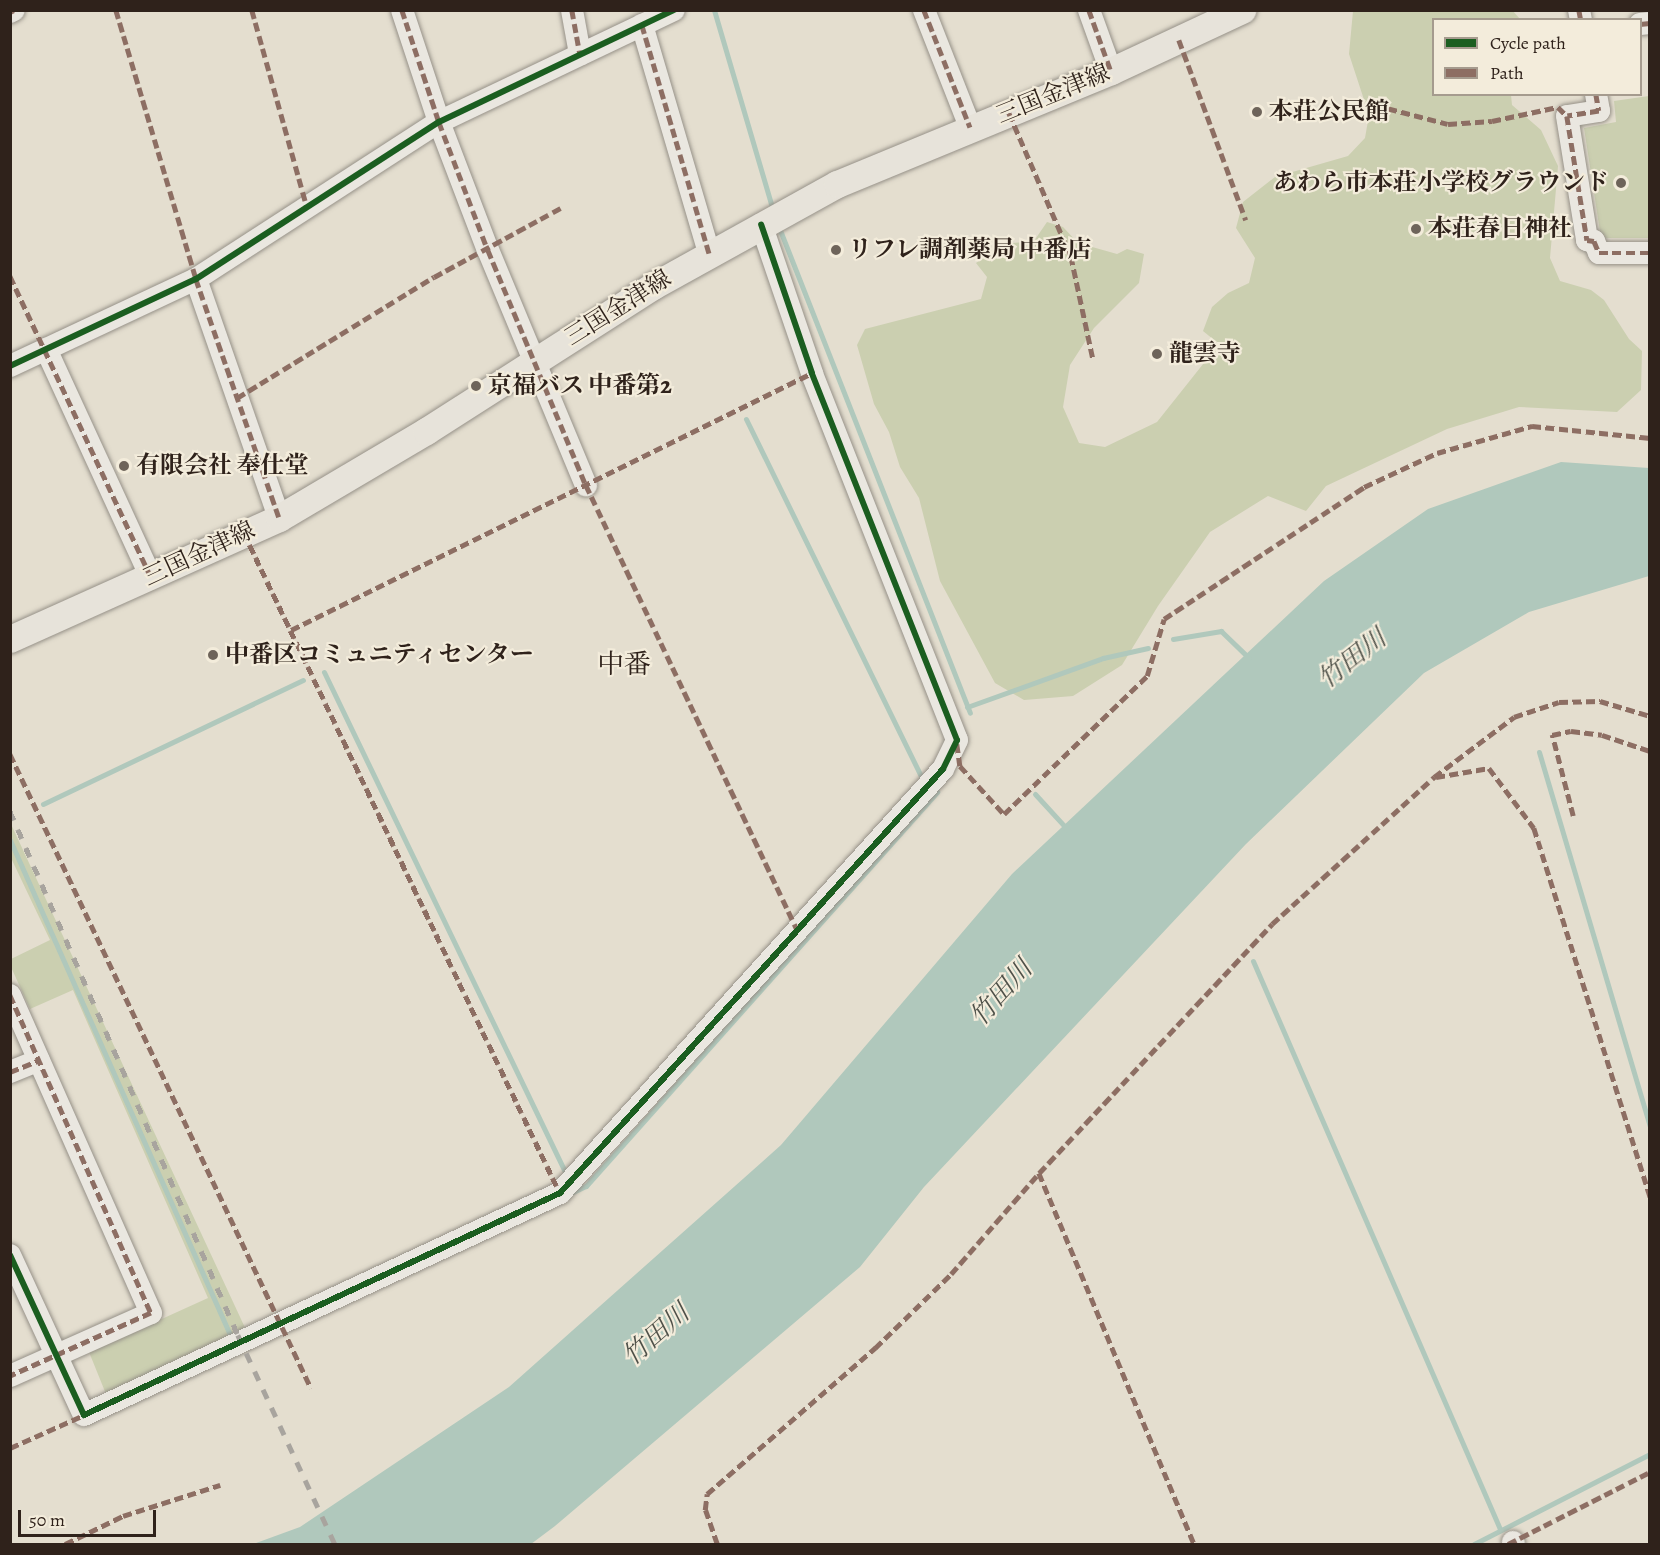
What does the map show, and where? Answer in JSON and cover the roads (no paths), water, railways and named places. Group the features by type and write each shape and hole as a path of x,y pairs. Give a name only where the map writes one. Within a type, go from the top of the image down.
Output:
{"main road":[{"name":"三国金津線","path":"10,639 279,518 426,431 532,360 709,253 837,184 970,127 1112,71 1242,10"}],"street":[{"path":"402,10 439,122 532,360 586,485"},
{"path":"572,10 580,54"},
{"path":"10,366 196,279 439,122 674,10"},
{"path":"924,10 970,127"},
{"path":"1089,10 1112,71"},
{"path":"642,25 709,253"},
{"path":"1596,96 1599,111 1567,116 1587,240 1594,241 1599,254 1650,253"},
{"path":"10,1255 84,1415 560,1193 943,769 957,740 812,373 770,219"},
{"path":"196,279 279,518"},
{"path":"46,349 151,577"},
{"path":"10,995 151,1313 10,1376"},
{"path":"10,1072 39,1060"}],"water":[{"name":"竹田川","path":"1561,462 1649,468 1649,576 1529,612 1424,673 1246,844 924,1187 860,1267 555,1526 531,1544 253,1544 300,1527 509,1387 781,1145 1012,874 1324,581 1428,509"}],"waterway":[{"path":"714,10 773,210"},
{"path":"778,225 970,713"},
{"path":"746,419 921,777"},
{"path":"1173,639 1221,631 1249,658"},
{"path":"967,707 1103,658 1148,648"},
{"path":"324,672 567,1176"},
{"path":"43,804 303,680"},
{"path":"1539,752 1650,1127"},
{"path":"573,1192 586,1186 937,792"},
{"path":"1035,794 1068,830"},
{"path":"10,840 231,1337"},
{"path":"1253,961 1500,1529"},
{"path":"1474,1544 1650,1454"}],"railway":[{"path":"10,811 238,1335 335,1544"}],"place":[{"name":"本荘公民館","path":"1257,112"},
{"name":"あわら市本荘小学校グラウンド","path":"1621,183"},
{"name":"本荘春日神社","path":"1416,229"},
{"name":"リフレ調剤薬局 中番店","path":"836,250"},
{"name":"龍雲寺","path":"1157,354"},
{"name":"京福バス 中番第2","path":"476,386"},
{"name":"有限会社 奉仕堂","path":"124,466"},
{"name":"中番区コミュニティセンター","path":"213,655"}],"district":[{"name":"中番","path":"624,665"}]}
